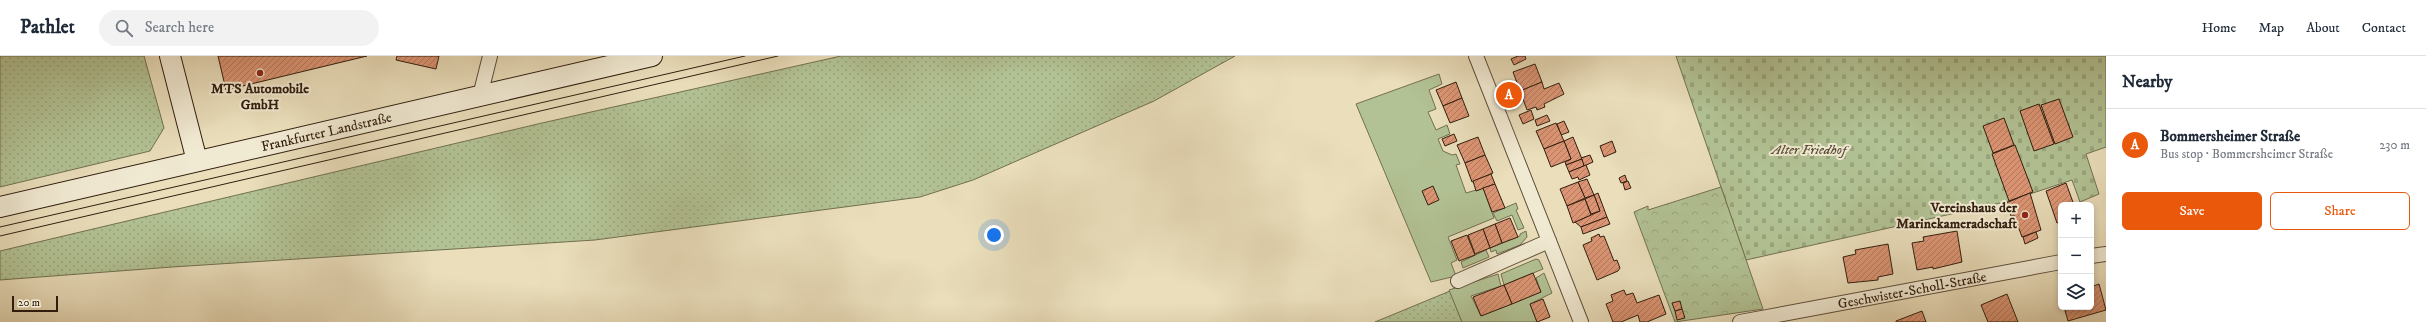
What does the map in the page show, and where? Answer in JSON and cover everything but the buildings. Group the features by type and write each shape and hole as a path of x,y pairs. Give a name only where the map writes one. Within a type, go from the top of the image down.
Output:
{"main road":[{"path":"170,56 197,161"},
{"name":"Frankfurter Landstraße","path":"0,207 652,56"}],"street":[{"path":"480,96 490,56"},
{"path":"1476,56 1582,322"},
{"path":"1458,281 1549,241"},
{"path":"2094,256 2106,254"},
{"name":"Geschwister-Scholl-Straße","path":"1740,322 2058,263"}],"green space":[{"path":"0,56 144,56 164,128 150,151 0,187"},
{"path":"841,56 1235,56 1154,101 973,180 920,197 595,240 172,267 0,280 0,251 542,123"},
{"name":"Alter Friedhof","path":"1676,56 2106,56 2106,147 2086,154 2099,194 2080,202 2072,180 2009,201 1746,260"},
{"path":"1439,74 1442,84 1429,90 1436,109 1428,112 1436,130 1447,125 1450,134 1438,139 1443,151 1452,155 1456,154 1460,164 1456,165 1466,193 1483,188 1494,218 1448,237 1457,260 1451,263 1456,276 1431,282 1356,104"},
{"path":"1721,187 1763,309 1675,322 1634,212 1648,206 1648,210"},
{"path":"1516,203 1518,209 1516,210 1524,228 1518,230 1512,215 1497,221 1493,213"},
{"path":"1526,231 1527,237 1520,245 1497,254 1496,250 1491,252 1490,248 1520,236 1520,234"},
{"path":"1486,250 1489,257 1463,268 1461,262"},
{"path":"1536,259 1539,260 1543,269 1504,285 1501,274"},
{"path":"1544,273 1552,293 1530,304 1537,322 1462,322 1449,290 1498,274 1501,286 1471,296 1481,316 1541,292 1536,278"},
{"path":"1450,291 1462,322 1375,322"}],"tram line":[{"path":"0,227 745,56"},
{"path":"0,236 778,56"}],"place":[{"name":"MTS Automobile GmbH","path":"260,73"},
{"name":"Bommersheimer Straße","path":"1509,95"},
{"name":"Vereinshaus der Marinekameradschaft","path":"2025,215"}]}
